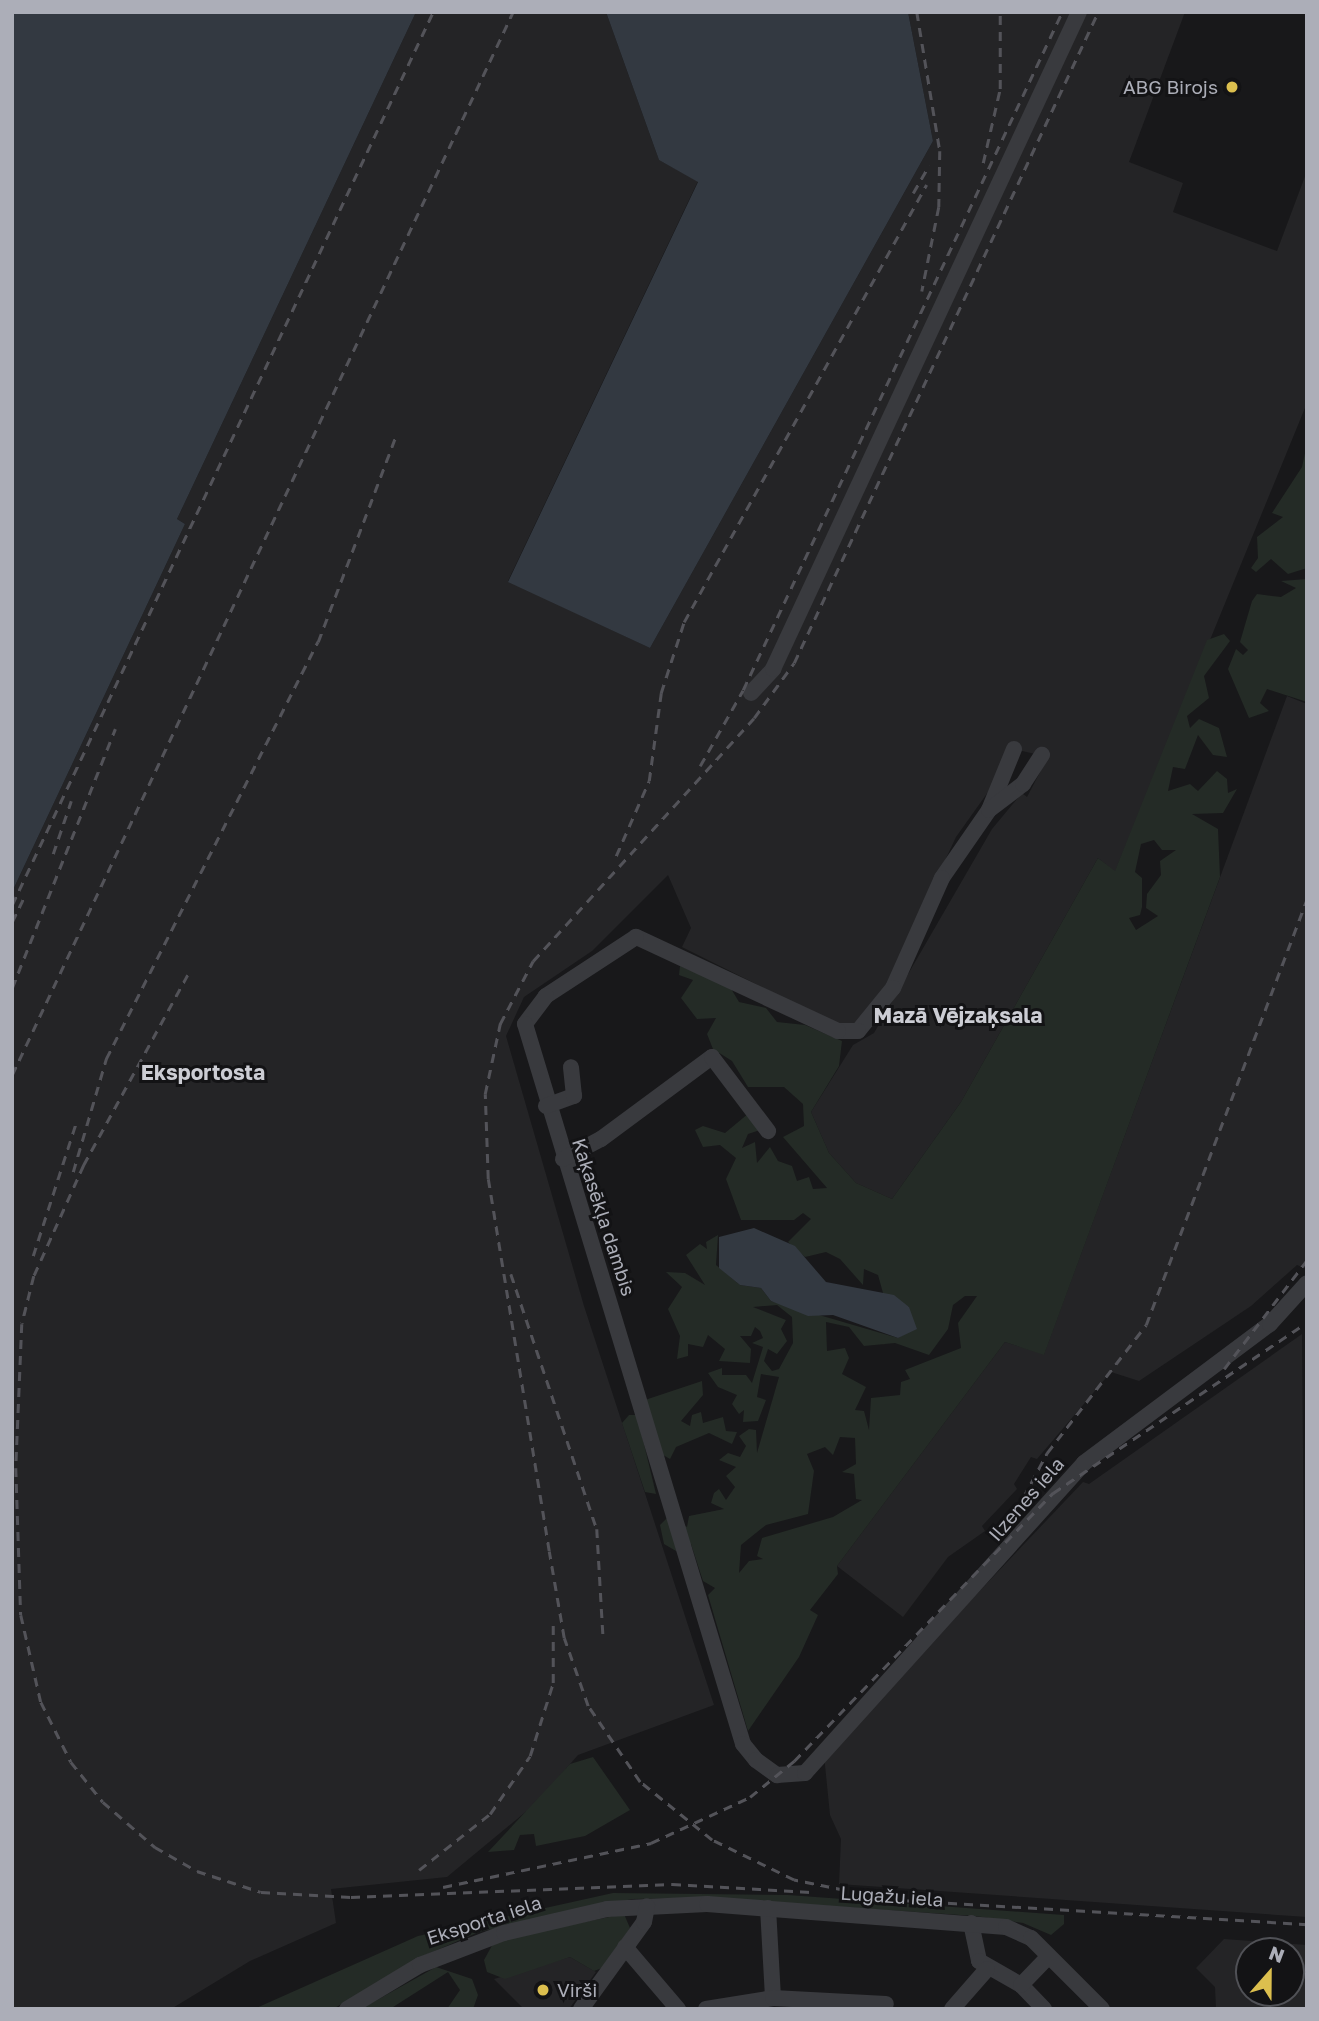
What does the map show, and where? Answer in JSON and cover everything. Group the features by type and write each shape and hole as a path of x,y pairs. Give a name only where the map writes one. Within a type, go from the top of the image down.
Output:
{"street":[{"path":"751,693 773,669 1079,12"},
{"path":"989,810 1014,748"},
{"path":"989,810 1023,784 1042,754"},
{"name":"Kaķasēkļa dambis","path":"805,1773 792,1779 777,1775 743,1744 525,1041 530,1012 636,937 838,1031 858,1031 875,1015 942,878 989,810"},
{"path":"563,1159 601,1139 712,1057 768,1131"},
{"path":"546,1106 574,1096 571,1067"},
{"name":"Ilzenes iela","path":"805,1773 1084,1463 1269,1324 1307,1283"},
{"path":"581,2009 644,1922 647,1906"},
{"name":"Lugažu iela","path":"647,1906 768,1909 971,1923 1024,1933 1102,2009"},
{"name":"Eksporta iela","path":"347,2009 451,1951 557,1918 647,1906"},
{"path":"768,1909 773,1998"},
{"path":"971,1923 975,1953 987,1969 1021,1985 1044,2009"},
{"path":"625,1947 678,2009"},
{"path":"1021,1985 1049,1956"},
{"path":"952,2009 987,1969"},
{"path":"706,2009 773,1998 886,2004"}],"shaded area":[{"path":"12,12 416,12 177,519 185,524 12,892"},
{"path":"416,12 606,12 659,160 698,181 508,581 650,648 933,141 908,12 1185,12 1129,162 1183,183 1173,212 1277,251 1307,171 1307,403 1115,872 1098,858 961,1102 892,1199 856,1183 829,1153 811,1112 853,1045 874,1033 992,829 1022,793 1027,797 1048,757 1018,750 956,837 885,988 856,1023 842,1027 682,947 691,928 668,875 592,951 524,997 506,1036 584,1306 714,1705 578,1755 534,1805 447,1877 331,1889 336,1923 250,1961 171,2009 12,2009 12,892 185,524 177,519"},
{"path":"606,12 908,12 933,141 650,648 508,582 698,182 659,160"},
{"path":"1307,444 1307,568 1288,574 1271,559 1256,572 1251,568 1258,558 1257,537 1283,517 1272,513 1302,467"},
{"path":"1307,579 1307,702 1267,689 1260,703 1269,711 1249,718 1228,669 1236,649 1243,655 1248,650 1240,642 1252,601 1257,594 1281,597 1296,588 1281,581"},
{"path":"1224,634 1230,641 1204,676 1209,698 1187,716 1190,728 1199,719 1219,728 1227,757 1213,755 1198,735 1185,769 1173,767 1168,791 1190,784 1198,791 1217,771 1227,779 1228,793 1237,789 1223,813 1192,814 1218,829 1220,877 1044,1355 1005,1342 837,1566 838,1574 810,1610 818,1615 799,1657 748,1731 708,1595 715,1588 703,1581 691,1544 676,1551 664,1544 660,1525 670,1515 687,1527 689,1516 724,1509 711,1503 714,1493 719,1489 726,1500 735,1487 726,1476 736,1467 719,1460 728,1453 740,1457 746,1446 739,1436 749,1429 756,1430 757,1453 779,1377 761,1374 757,1397 766,1400 758,1421 743,1422 744,1410 739,1414 732,1404 737,1395 718,1387 708,1373 722,1368 722,1375 746,1375 752,1383 763,1347 752,1343 763,1338 760,1331 755,1327 751,1336 740,1336 751,1349 750,1363 719,1361 725,1349 708,1335 703,1347 688,1344 688,1356 677,1359 680,1336 668,1309 682,1287 666,1272 685,1273 705,1285 686,1255 700,1244 707,1249 706,1242 718,1235 716,1265 740,1285 761,1288 771,1301 898,1338 906,1333 909,1307 883,1293 878,1275 864,1269 863,1285 840,1259 826,1252 805,1257 788,1242 811,1219 803,1213 794,1220 741,1220 726,1179 736,1158 720,1145 703,1147 695,1130 703,1126 725,1133 749,1113 760,1130 748,1134 742,1148 755,1142 757,1163 770,1147 778,1161 792,1166 797,1181 809,1177 813,1189 827,1188 783,1137 804,1126 803,1104 784,1087 748,1087 732,1061 713,1049 707,1034 716,1018 697,1019 681,998 693,980 679,975 680,966 730,987 739,1002 766,1008 777,1022 805,1025 842,1041 839,1066 811,1112 829,1153 856,1183 892,1199 961,1102 1098,858 1115,871 1207,640","holes":["1154,840 1162,850 1176,850 1160,861 1161,875 1147,894 1146,908 1158,916 1136,930 1129,918 1140,915 1142,907 1142,878 1135,872 1141,844","965,1296 977,1296 958,1323 961,1348 905,1370 910,1379 901,1382 900,1395 871,1398 869,1430 864,1411 855,1410 866,1387 842,1374 849,1358 845,1348 827,1351 826,1322 849,1327 864,1346 895,1343 929,1355 948,1329 953,1305","777,1305 792,1317 793,1343 779,1369 772,1371 764,1361 768,1349 777,1354 787,1341 781,1329 786,1320 753,1307","840,1437 855,1438 856,1464 842,1472 854,1474 856,1499 862,1500 833,1517 762,1538 757,1556 763,1559 749,1561 739,1573 741,1545 766,1525 808,1514 814,1471 807,1454 825,1447 833,1455"]},
{"path":"1287,696 1307,704 1307,1269 1297,1265 1251,1306 1139,1381 1111,1372 1037,1459 1031,1457 1014,1484 1017,1489 982,1526 985,1531 948,1557 903,1617 837,1566 1005,1342 1044,1354"},
{"path":"754,1228 795,1246 826,1282 894,1295 909,1307 917,1329 898,1338 833,1315 808,1316 771,1301 761,1288 740,1285 719,1268 719,1237"},
{"path":"1302,1334 1307,1917 839,1884 841,1839 830,1815 824,1755 1083,1482 1089,1484"},
{"path":"702,1381 703,1395 681,1421 690,1426 692,1415 701,1412 703,1423 723,1417 726,1431 737,1432 732,1444 709,1433 676,1447 670,1459 663,1455 645,1400"},
{"path":"629,1415 637,1415 656,1494 645,1492 622,1423"},
{"path":"593,1757 630,1810 585,1836 536,1846 534,1834 520,1835 514,1850 488,1852 570,1764"},
{"path":"613,1893 788,1895 1064,1915 1064,1924 1051,1935 1023,1923 975,1916 711,1898 632,1899 479,1932 423,1956 333,2009 254,2009 418,1936"},
{"path":"624,1914 630,1928 602,1968 594,1971 570,1957 505,1979 487,1972 484,1960 495,1940"},
{"path":"1224,1939 1235,1940 1235,2007 1305,2007 1307,1945 1307,2009 1216,2009 1215,1987 1196,1968"},
{"name":"Virši","path":"570,1957 596,1972 569,2009 524,2009 494,1979"},
{"path":"436,1967 472,1979 478,1995 473,2009 447,2009 460,1990 448,1972 390,2009 361,2009"}],"railway":[{"path":"12,905 433,12"},
{"path":"12,1075 513,12"},
{"path":"917,12 940,151 939,207 922,291"},
{"path":"983,163 1000,89 1000,12"},
{"path":"700,766 743,690 1062,12"},
{"path":"892,1900 794,1880 712,1840 640,1782 588,1706 564,1638 549,1551 488,1179 485,1094 500,1024 533,961 754,718 794,663 1098,12"},
{"path":"913,193 929,165"},
{"path":"616,856 649,781 661,693 684,622 926,185"},
{"path":"73,1172 106,1059 318,642 396,436"},
{"path":"12,988 115,729"},
{"path":"53,854 71,801"},
{"path":"12,922 24,897"},
{"path":"1008,1526 1047,1453 1146,1325 1307,898"},
{"path":"188,975 84,1165 34,1276 22,1324 16,1468 21,1615 41,1702 71,1762 103,1802 155,1847 197,1871 261,1892 351,1897 672,1884 811,1892"},
{"path":"33,1256 76,1123"},
{"path":"1224,1369 1307,1260"},
{"path":"511,1274 597,1529 603,1634"},
{"path":"443,1887 651,1843 750,1797 794,1761 1053,1493 1307,1322"},
{"path":"419,1870 490,1814 530,1756 553,1683 553,1623"},
{"path":"884,1899 1307,1924"}],"place":[{"name":"ABG Birojs","path":"1232,87"},
{"name":"Virši","path":"543,1990"}],"district":[{"name":"Mazā Vējzaķsala","path":"958,1015"},
{"name":"Eksportosta","path":"203,1072"}]}
